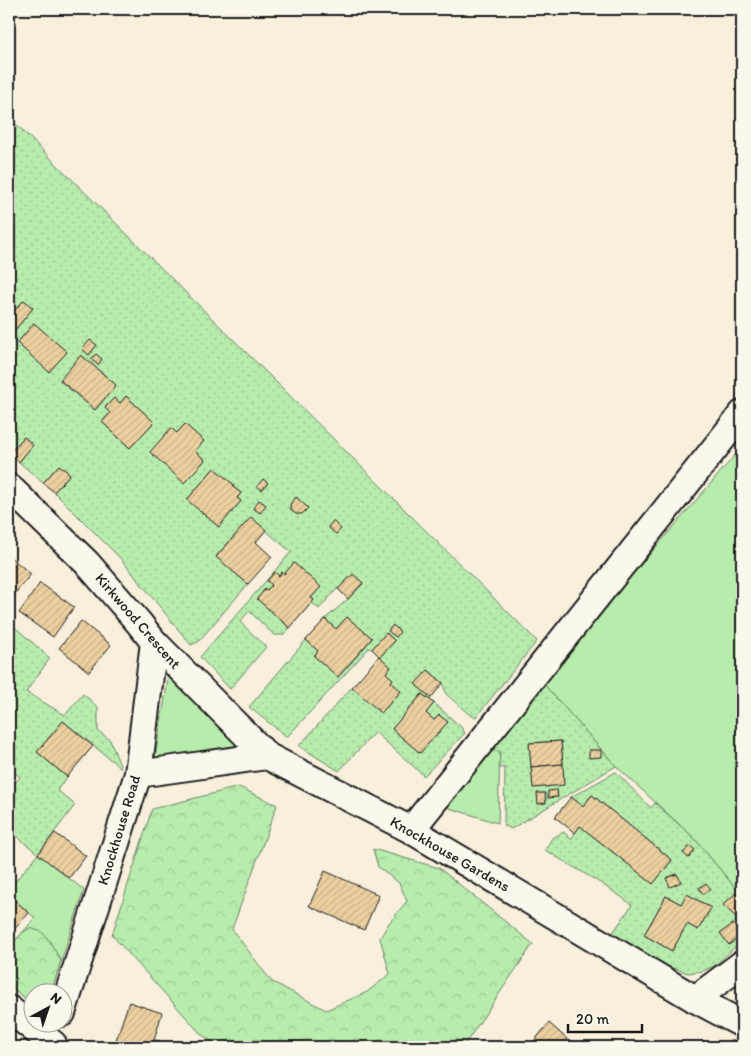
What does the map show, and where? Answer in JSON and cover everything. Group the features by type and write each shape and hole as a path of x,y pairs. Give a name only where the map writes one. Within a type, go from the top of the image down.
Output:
{"street":[{"path":"411,830 742,414"},
{"name":"Kirkwood Crescent","path":"9,487 87,563 154,642 267,756"},
{"name":"Knockhouse Road","path":"71,984 138,774 154,642"},
{"path":"138,774 267,756"},
{"name":"Knockhouse Gardens","path":"267,756 411,830 695,1000 742,1024"},
{"path":"695,1000 742,964"},
{"path":"9,1009 55,1038"}],"green space":[{"path":"9,117 537,641 476,717 470,715 446,694 443,683 428,670 416,684 431,698 430,700 422,694 392,729 420,753 447,722 439,715 434,720 426,713 434,703 462,728 465,733 424,776 375,732 339,771 299,746 352,687 381,713 401,691 391,682 386,673 391,667 380,657 394,641 387,633 372,649 369,648 287,737 249,707 306,640 318,651 314,656 338,677 372,639 347,617 336,629 325,619 363,584 353,574 319,609 312,603 314,600 282,572 279,576 275,573 272,585 267,590 265,589 257,599 290,628 283,635 274,635 249,611 240,622 266,647 230,689 200,657 291,552 251,518 216,556 248,584 198,642 191,645 120,558 54,492 70,474 59,465 43,483 19,462 33,445 24,437 9,454 9,337 33,308 24,300 15,310 9,305","holes":["34,324 67,352 49,371 17,343","81,355 116,385 95,410 60,381","126,396 154,422 130,448 102,422 110,413 105,407 114,398 120,403","185,424 195,451 205,460 184,483 177,433","214,468 241,493 237,498 241,501 187,500"]},
{"path":"742,447 742,896 694,838 616,766 541,681"},
{"path":"9,622 50,658 26,692 65,715 83,694 98,707 98,731 110,740 121,768 63,721 37,752 67,777 57,790 75,805 38,854 9,830 9,791 20,777 9,767"},
{"path":"169,673 243,749 155,758"},
{"path":"541,681 616,766 511,829 504,825 505,768 499,768 500,751 488,751","holes":["561,741 563,764 529,743"]},
{"path":"500,750 498,823 446,807 488,751"},
{"path":"616,772 651,808 655,803 694,838 742,896 742,899 736,893 724,905 738,919 733,924 742,937 742,941 714,966 703,971 688,973 661,964 612,934 632,905 545,850 552,838 564,832 571,839 580,826 653,884 672,860 592,795 583,806 571,797","holes":["687,894 711,908 698,930 687,924 672,951 644,935 666,896 681,904"]},
{"path":"239,787 277,805 232,929 271,981 326,1010 367,992 390,974 380,938 389,923 407,901 399,883 378,867 373,849 439,868 533,944 465,1044 468,1047 219,1047 201,1034 112,935 152,809"},
{"path":"38,854 84,890 54,984 22,984 22,996 9,985 9,948 35,918 9,895 9,889"},
{"path":"30,928 42,932 61,961 54,984 22,984 22,996 9,985 9,948 22,933"}],"building":[{"path":"24,300 33,308 9,337 9,305 15,310"},
{"path":"34,323 67,352 49,372 17,343"},
{"path":"90,340 97,345 89,355 82,349"},
{"path":"96,354 102,359 98,365 91,359"},
{"path":"81,355 116,385 95,410 60,380"},
{"path":"126,396 154,422 130,448 102,422 110,413 105,408 114,398 120,403"},
{"path":"185,424 204,441 195,451 205,460 184,483 150,452 171,428 177,433"},
{"path":"24,437 33,445 19,462 9,454"},
{"path":"59,465 70,474 54,492 43,483"},
{"path":"214,468 241,493 237,498 241,501 219,527 187,500"},
{"path":"263,479 268,483 262,490 257,486"},
{"path":"296,497 308,508 302,514 296,514 291,510 290,504"},
{"path":"259,500 266,505 260,513 253,508"},
{"path":"251,517 266,530 256,542 272,557 248,584 216,557"},
{"path":"333,521 341,529 336,534 328,527"},
{"path":"9,556 31,574 9,601"},
{"path":"294,563 321,587 311,598 314,600 290,628 257,599 265,589 267,590 272,585 267,581 275,572 279,576 282,572 284,574"},
{"path":"353,574 363,583 348,599 338,589"},
{"path":"40,583 74,607 53,637 19,613"},
{"path":"347,617 372,638 338,677 314,656 318,651 306,640 325,619 336,629"},
{"path":"81,621 111,645 89,672 59,648"},
{"path":"393,625 400,632 396,637 388,631"},
{"path":"386,633 395,641 380,657 372,649"},
{"path":"379,656 391,667 386,673 393,679 391,682 401,691 381,713 352,687"},
{"path":"428,670 443,683 431,698 415,684"},
{"path":"422,694 434,703 426,713 434,720 439,715 448,722 420,753 392,729"},
{"path":"63,721 93,746 67,777 37,752"},
{"path":"561,741 563,764 531,767 529,743"},
{"path":"589,750 601,750 601,757 589,758"},
{"path":"563,764 564,785 533,788 531,767"},
{"path":"557,790 558,797 548,798 548,791"},
{"path":"537,793 545,793 546,803 538,804"},
{"path":"592,795 672,860 653,884 580,826 575,833 555,817 571,797 583,806"},
{"path":"55,833 86,856 69,878 38,854"},
{"path":"690,846 695,850 689,858 683,853"},
{"path":"325,871 379,895 364,930 309,906"},
{"path":"677,874 681,882 670,887 666,878"},
{"path":"706,883 711,889 703,894 699,888"},
{"path":"736,893 742,899 742,922 723,905"},
{"path":"687,894 711,908 698,930 687,924 672,951 644,935 666,896 681,904"},
{"path":"9,895 29,913 9,935"},
{"path":"733,924 741,935 729,945 720,933"},
{"path":"129,1002 162,1013 154,1040 160,1041 158,1047 137,1047 116,1040"},
{"path":"549,1023 567,1039 560,1047 529,1047"}]}
